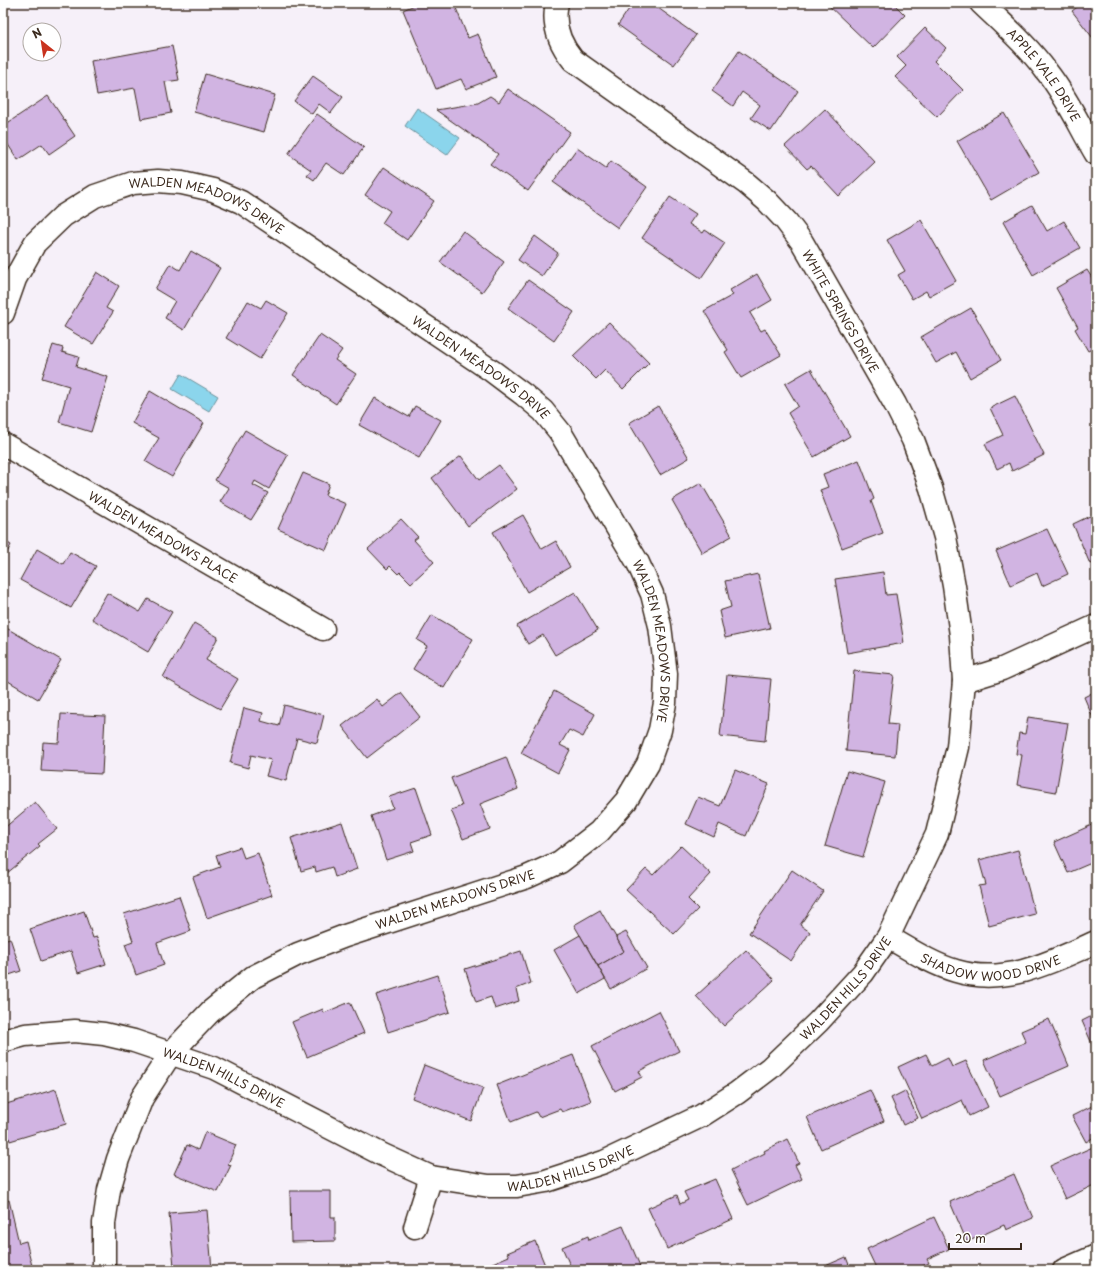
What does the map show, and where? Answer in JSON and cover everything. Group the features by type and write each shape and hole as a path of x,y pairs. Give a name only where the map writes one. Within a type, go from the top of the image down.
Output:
{"street":[{"name":"WHITE SPRINGS DRIVE","path":"557,3 554,13 555,26 560,42 573,60 746,183 786,221 802,242 895,404 913,440 929,481 945,537 954,586 961,635 964,681"},
{"name":"APPLE VALE DRIVE","path":"981,3 1023,44 1048,72 1066,100 1096,154"},
{"name":"WALDEN MEADOWS DRIVE","path":"3,313 15,279 35,243 63,216 95,196 132,184 158,181 182,183 212,190 241,202 492,371 524,395 543,412 560,432 638,563 652,594 660,626 666,674 665,703 660,730 648,764 626,801 599,832 560,862 527,877 345,936 291,957 253,977 210,1012 171,1053 142,1098 118,1159 109,1190 104,1223 104,1270"},
{"name":"WALDEN MEADOWS PLACE","path":"3,444 323,629"},
{"path":"964,681 1002,668 1096,626"},
{"name":"WALDEN HILLS DRIVE","path":"3,1041 25,1035 75,1031 119,1037 171,1053 214,1068 383,1155 431,1176 489,1186 517,1186 546,1181 604,1162 701,1116 737,1093 770,1068 818,1022 863,973 888,937 937,834 958,747 964,681"},
{"name":"SHADOW WOOD DRIVE","path":"888,937 936,963 956,971 976,975 996,976 1027,970 1063,957 1096,942"},
{"path":"415,1226 431,1176"},
{"path":"1064,1270 1096,1256"}],"water":[{"path":"417,108 460,138 447,155 405,126"},
{"path":"181,374 218,396 209,411 172,389"}],"building":[{"path":"419,3 454,3 468,38 478,34 496,77 466,89 461,79 436,89 403,10"},
{"path":"633,3 651,3 696,35 674,65 618,25"},
{"path":"826,3 893,3 905,15 873,48"},
{"path":"1078,3 1096,3 1096,42 1072,11 1080,5"},
{"path":"925,28 946,48 934,61 963,90 937,117 895,77 906,66 897,57"},
{"path":"172,46 179,80 165,82 171,113 141,119 135,88 97,95 91,61"},
{"path":"739,51 798,91 771,131 751,118 760,105 742,92 733,106 712,91"},
{"path":"205,74 275,95 264,132 194,112"},
{"path":"313,76 343,97 331,113 319,104 312,114 294,101"},
{"path":"508,89 570,132 528,191 490,164 498,154 436,110 478,103 490,96 499,102"},
{"path":"48,96 75,136 49,154 42,144 18,160 3,137 3,126"},
{"path":"825,109 875,162 839,196 811,166 807,169 785,146"},
{"path":"1004,113 1039,172 991,200 957,141"},
{"path":"317,114 364,147 344,175 326,163 314,180 307,175 311,170 288,154"},
{"path":"577,148 606,168 611,161 647,187 618,228 553,182"},
{"path":"384,167 434,201 407,240 382,223 390,211 365,195"},
{"path":"670,197 696,214 689,224 703,233 705,230 725,243 701,278 642,238"},
{"path":"1032,205 1047,231 1064,221 1080,248 1033,275 1003,222"},
{"path":"921,220 956,281 929,296 926,291 912,299 898,275 905,271 887,240"},
{"path":"463,231 504,262 482,292 440,262"},
{"path":"535,236 558,253 542,276 518,260"},
{"path":"191,251 220,268 184,330 165,318 175,301 155,289 170,264 180,270"},
{"path":"1087,270 1096,284 1096,347 1088,351 1075,329 1078,327 1056,288"},
{"path":"97,272 119,286 106,308 113,312 93,344 64,327"},
{"path":"757,274 772,300 750,313 761,331 765,329 781,355 741,378 725,352 728,350 704,311 733,295 730,290"},
{"path":"528,280 574,312 554,341 508,308"},
{"path":"266,300 288,313 260,359 226,338 248,301 261,308"},
{"path":"971,308 1001,360 970,378 956,352 936,363 921,337"},
{"path":"609,322 649,363 623,389 605,370 596,379 573,356"},
{"path":"320,335 342,350 335,360 356,374 336,404 293,375"},
{"path":"53,345 63,348 62,352 79,357 76,367 108,377 91,432 59,422 69,386 42,378"},
{"path":"811,369 850,436 814,457 788,413 798,406 785,384"},
{"path":"150,391 204,423 172,477 145,461 159,438 132,423"},
{"path":"1015,396 1044,455 1012,471 1009,463 997,469 985,444 1003,435 990,408"},
{"path":"375,398 409,417 415,406 441,420 419,458 359,425"},
{"path":"658,406 689,458 660,475 629,423"},
{"path":"245,430 288,455 269,489 255,481 253,485 268,493 251,520 220,502 229,488 215,480"},
{"path":"461,456 479,480 499,465 517,489 468,526 432,478"},
{"path":"859,460 874,499 871,501 883,533 842,548 820,490 828,487 823,474"},
{"path":"303,473 329,484 325,495 346,504 326,550 278,529"},
{"path":"701,483 732,536 702,553 672,500"},
{"path":"1096,513 1096,562 1090,564 1073,524"},
{"path":"523,515 542,549 556,541 570,567 527,592 493,532"},
{"path":"401,519 418,537 414,540 434,562 411,583 400,572 398,574 390,566 387,569 368,549"},
{"path":"1047,529 1068,574 1042,586 1037,573 1011,585 996,551"},
{"path":"3,540 11,545 3,560"},
{"path":"37,549 63,564 70,552 96,566 71,608 20,580"},
{"path":"883,572 886,595 896,594 904,643 847,653 835,579"},
{"path":"758,574 770,628 725,638 719,611 731,607 725,581"},
{"path":"575,592 598,630 555,655 543,635 528,644 517,626"},
{"path":"107,593 140,612 148,599 172,612 148,652 92,619"},
{"path":"432,615 473,639 444,688 413,669 427,646 417,640"},
{"path":"194,623 218,637 206,660 238,679 220,709 163,677"},
{"path":"3,626 61,660 38,699 3,678"},
{"path":"854,671 894,675 888,724 898,725 895,756 846,751"},
{"path":"727,675 771,679 765,741 720,736"},
{"path":"554,691 595,714 583,737 569,730 560,745 570,750 558,773 521,753"},
{"path":"1096,691 1096,725 1084,697"},
{"path":"401,693 420,717 367,758 342,726 377,699 383,707"},
{"path":"284,705 324,715 317,743 297,738 286,781 266,776 271,760 251,755 248,768 230,763 244,708 263,713 261,721 279,726"},
{"path":"61,714 105,716 102,774 41,771 43,742 59,743"},
{"path":"1028,717 1068,723 1056,792 1017,785 1022,755 1016,754 1019,733 1025,734"},
{"path":"506,757 518,789 480,804 490,829 463,839 451,810 462,806 451,778"},
{"path":"735,770 769,784 746,836 719,824 714,837 686,824 698,797 720,806"},
{"path":"847,771 885,782 863,857 825,846"},
{"path":"416,788 432,835 411,842 414,851 386,860 371,816 393,808 389,797"},
{"path":"35,802 57,829 38,844 40,846 6,874 3,871 3,829"},
{"path":"342,822 357,869 335,877 332,867 316,872 315,867 301,871 291,838"},
{"path":"1096,823 1096,861 1068,873 1054,842"},
{"path":"681,846 711,874 688,899 698,909 674,934 626,890 646,869 653,875"},
{"path":"240,847 244,858 258,853 272,895 207,918 193,877 220,867 216,855"},
{"path":"1018,850 1035,914 989,926 979,886 986,885 979,860"},
{"path":"792,870 823,891 800,925 810,932 791,961 749,933"},
{"path":"179,896 191,931 157,943 164,965 136,975 125,944 133,941 124,914"},
{"path":"600,910 624,951 598,966 574,925"},
{"path":"84,911 93,938 97,937 106,964 78,973 71,951 41,961 30,929"},
{"path":"626,932 647,968 611,989 598,966 624,951 616,937"},
{"path":"580,935 605,979 579,994 554,950"},
{"path":"10,938 21,971 3,977 3,940"},
{"path":"746,950 774,980 724,1026 696,996"},
{"path":"521,951 531,983 516,989 519,1001 495,1009 491,997 476,1002 465,969"},
{"path":"438,975 450,1012 388,1032 376,995"},
{"path":"350,1002 364,1033 307,1057 292,1022 323,1009 324,1013"},
{"path":"659,1011 679,1051 639,1071 642,1077 615,1091 592,1046"},
{"path":"1096,1014 1096,1053 1082,1021"},
{"path":"1049,1019 1069,1066 1000,1096 984,1060 1026,1042 1021,1031"},
{"path":"926,1054 932,1066 948,1058 952,1067 966,1061 988,1107 969,1116 962,1100 922,1119 898,1067"},
{"path":"573,1055 591,1101 562,1112 560,1109 539,1117 536,1112 511,1122 497,1085"},
{"path":"424,1065 483,1088 471,1121 412,1098"},
{"path":"56,1089 66,1124 10,1141 3,1117 3,1105"},
{"path":"870,1090 884,1121 821,1149 807,1117"},
{"path":"905,1091 918,1118 903,1125 891,1098"},
{"path":"1096,1104 1096,1136 1086,1142 1072,1116"},
{"path":"205,1132 236,1145 228,1164 231,1165 218,1192 174,1174 187,1145 198,1150"},
{"path":"787,1139 799,1163 795,1165 802,1179 748,1205 731,1170 765,1153 764,1151"},
{"path":"1095,1146 1096,1184 1065,1199 1050,1166"},
{"path":"1014,1174 1033,1218 1006,1230 1004,1225 967,1242 950,1202"},
{"path":"715,1179 733,1219 667,1249 648,1208 677,1195 680,1204 688,1200 684,1192"},
{"path":"290,1191 331,1191 331,1217 335,1217 335,1241 291,1242"},
{"path":"9,1200 19,1243 26,1241 32,1266 17,1270 3,1270 3,1202"},
{"path":"207,1210 212,1270 167,1270 167,1267 174,1266 169,1213"},
{"path":"934,1217 949,1249 927,1259 929,1263 914,1270 877,1270 867,1249"},
{"path":"623,1226 640,1266 632,1270 572,1270 562,1247 588,1236 589,1240"},
{"path":"535,1241 547,1270 476,1270 509,1256 507,1253"},
{"path":"846,1257 851,1270 816,1270"}]}
